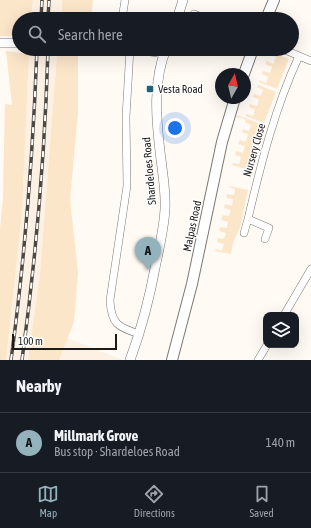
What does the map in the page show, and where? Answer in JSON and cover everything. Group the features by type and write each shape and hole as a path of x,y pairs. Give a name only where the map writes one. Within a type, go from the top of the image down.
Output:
{"main road":[{"path":"269,12 274,0"},
{"path":"246,68 250,56"},
{"name":"Malpas Road","path":"172,360 192,284 222,142 233,104"}],"street":[{"path":"123,12 125,0"},
{"path":"179,12 183,0"},
{"path":"0,43 12,43"},
{"path":"130,56 126,117 126,186 111,304 113,317 117,323 124,329 140,334"},
{"name":"Shardeloes Road","path":"130,360 140,334 153,280 162,235 165,209 157,102 158,76 164,56"},
{"path":"299,56 311,61"},
{"name":"Nursery Close","path":"244,233 257,178 275,117 288,80 299,56"},
{"path":"248,218 269,228 265,239"},
{"path":"286,312 311,269"},
{"path":"258,360 265,348"}],"shaded area":[{"path":"0,0 33,0 32,12 12,12 12,36 0,36"},
{"path":"33,0 62,0 62,12 32,12"},
{"path":"62,0 93,0 92,12 62,12"},
{"path":"6,51 12,52 12,56 29,56 22,213 6,360 0,360 0,229 3,197 5,104 12,105"},
{"path":"29,56 57,56 40,274 28,360 6,360 22,213"},
{"path":"57,56 78,56 78,113 70,199 78,273 74,322 59,360 28,360 40,274"},
{"path":"272,56 281,56 289,59 277,89 259,82 259,80 266,83 268,77 262,74 263,71 270,73 272,67 265,64 267,61 273,64 276,57"},
{"path":"258,85 276,92 264,123 246,116 246,114 253,116 255,110 249,107 250,104 257,106 259,99 253,97 254,94 261,96 263,90 257,87"},
{"path":"237,115 264,125 251,171 232,165 233,163 239,164 241,157 235,155 236,151 243,153 245,146 238,144 240,140 246,142 248,134 242,132 243,129 249,131 251,125 245,122 245,119 237,117"},
{"path":"229,186 248,190 240,227 233,243 231,254 215,251 216,249 222,251 224,244 217,242 218,238 224,239 226,233 219,231 220,227 227,228 228,222 221,220 223,215 229,216 231,210 224,208 225,204 232,206 233,199 226,198 227,194 234,195 235,189"},
{"path":"67,338 123,360 59,360"}],"railway":[{"path":"41,12 42,0"},
{"path":"48,12 49,0"},
{"path":"11,360 28,205 37,56"},
{"path":"22,360 32,283 39,205 45,127 48,56"}],"place":[{"name":"Vesta Road","path":"150,89"},
{"name":"Millmark Grove","path":"148,270"}]}
